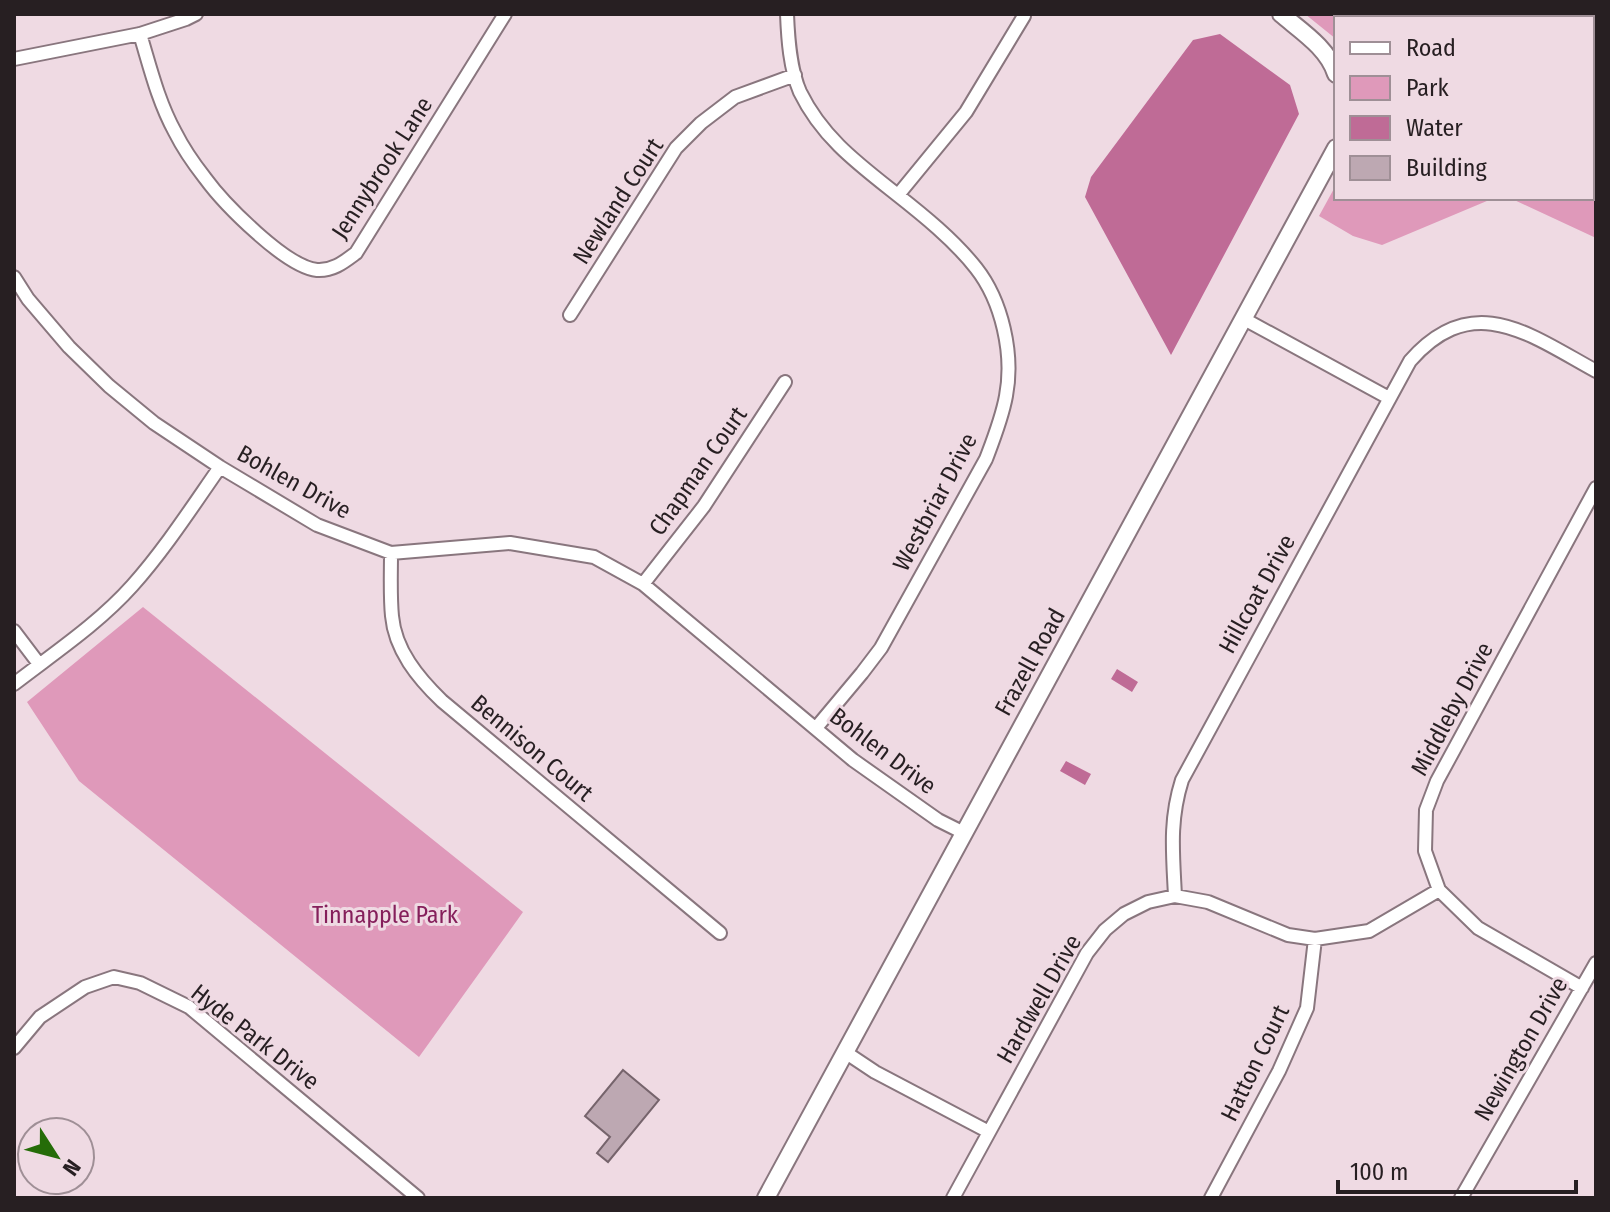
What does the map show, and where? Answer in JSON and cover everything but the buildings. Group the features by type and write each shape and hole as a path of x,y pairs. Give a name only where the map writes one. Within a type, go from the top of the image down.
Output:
{"street":[{"path":"14,59 140,34 196,14"},
{"name":"Jennybrook Lane","path":"140,34 157,91 175,132 205,179 253,230 299,264 319,270 339,266 356,253 505,14"},
{"name":"Westbriar Drive","path":"787,14 790,53 799,90 819,122 854,162 898,195 977,269 992,295 1002,324 1008,360 1007,393 986,459 888,636 816,728"},
{"path":"1281,14 1316,43 1334,67"},
{"path":"898,195 966,112 1024,16"},
{"name":"Newland Court","path":"570,315 676,148 701,123 735,97 795,75"},
{"name":"Frazell Road","path":"766,1198 1334,152"},
{"name":"Bohlen Drive","path":"14,277 28,299 109,386 154,423 317,525 391,553 510,543 594,557 643,584 865,769 938,820 964,833"},
{"path":"1244,319 1389,398"},
{"name":"Hillcoat Drive","path":"1175,896 1174,810 1182,780 1410,361 1438,335 1472,323 1489,323 1509,326 1528,334 1596,371"},
{"name":"Chapman Court","path":"643,584 704,506 785,382"},
{"path":"14,684 132,586 220,467"},
{"name":"Middleby Drive","path":"1582,988 1478,928 1439,890 1425,851 1426,810 1437,781 1596,488"},
{"name":"Bennison Court","path":"391,553 392,618 409,664 425,685 720,933"},
{"path":"14,631 39,664"},
{"name":"Hardwell Drive","path":"953,1198 1087,953 1105,930 1124,914 1148,902 1175,896 1208,902 1288,935 1315,939 1369,931 1439,890"},
{"name":"Hatton Court","path":"1211,1198 1279,1071 1307,1008 1315,939"},
{"name":"Newington Drive","path":"1461,1198 1596,963"},
{"name":"Hyde Park Drive","path":"14,1048 40,1017 85,987 114,977 140,983 189,1007 418,1198"},
{"path":"845,1052 875,1072 989,1132"}],"green space":[{"path":"1305,14 1596,14 1596,238 1514,200 1594,200 1594,16 1334,16 1334,37"},
{"path":"1334,189 1334,200 1489,200 1382,245 1353,236 1319,216"},
{"name":"Tinnapple Park","path":"143,607 523,912 419,1057 79,781 27,702"}],"water":[{"path":"1433,14 1520,14 1518,16"},
{"path":"1220,34 1290,85 1299,114 1171,355 1085,197 1091,177 1193,40"},
{"path":"1117,669 1138,682 1132,692 1111,679"},
{"path":"1066,761 1091,774 1085,785 1060,771"}]}
